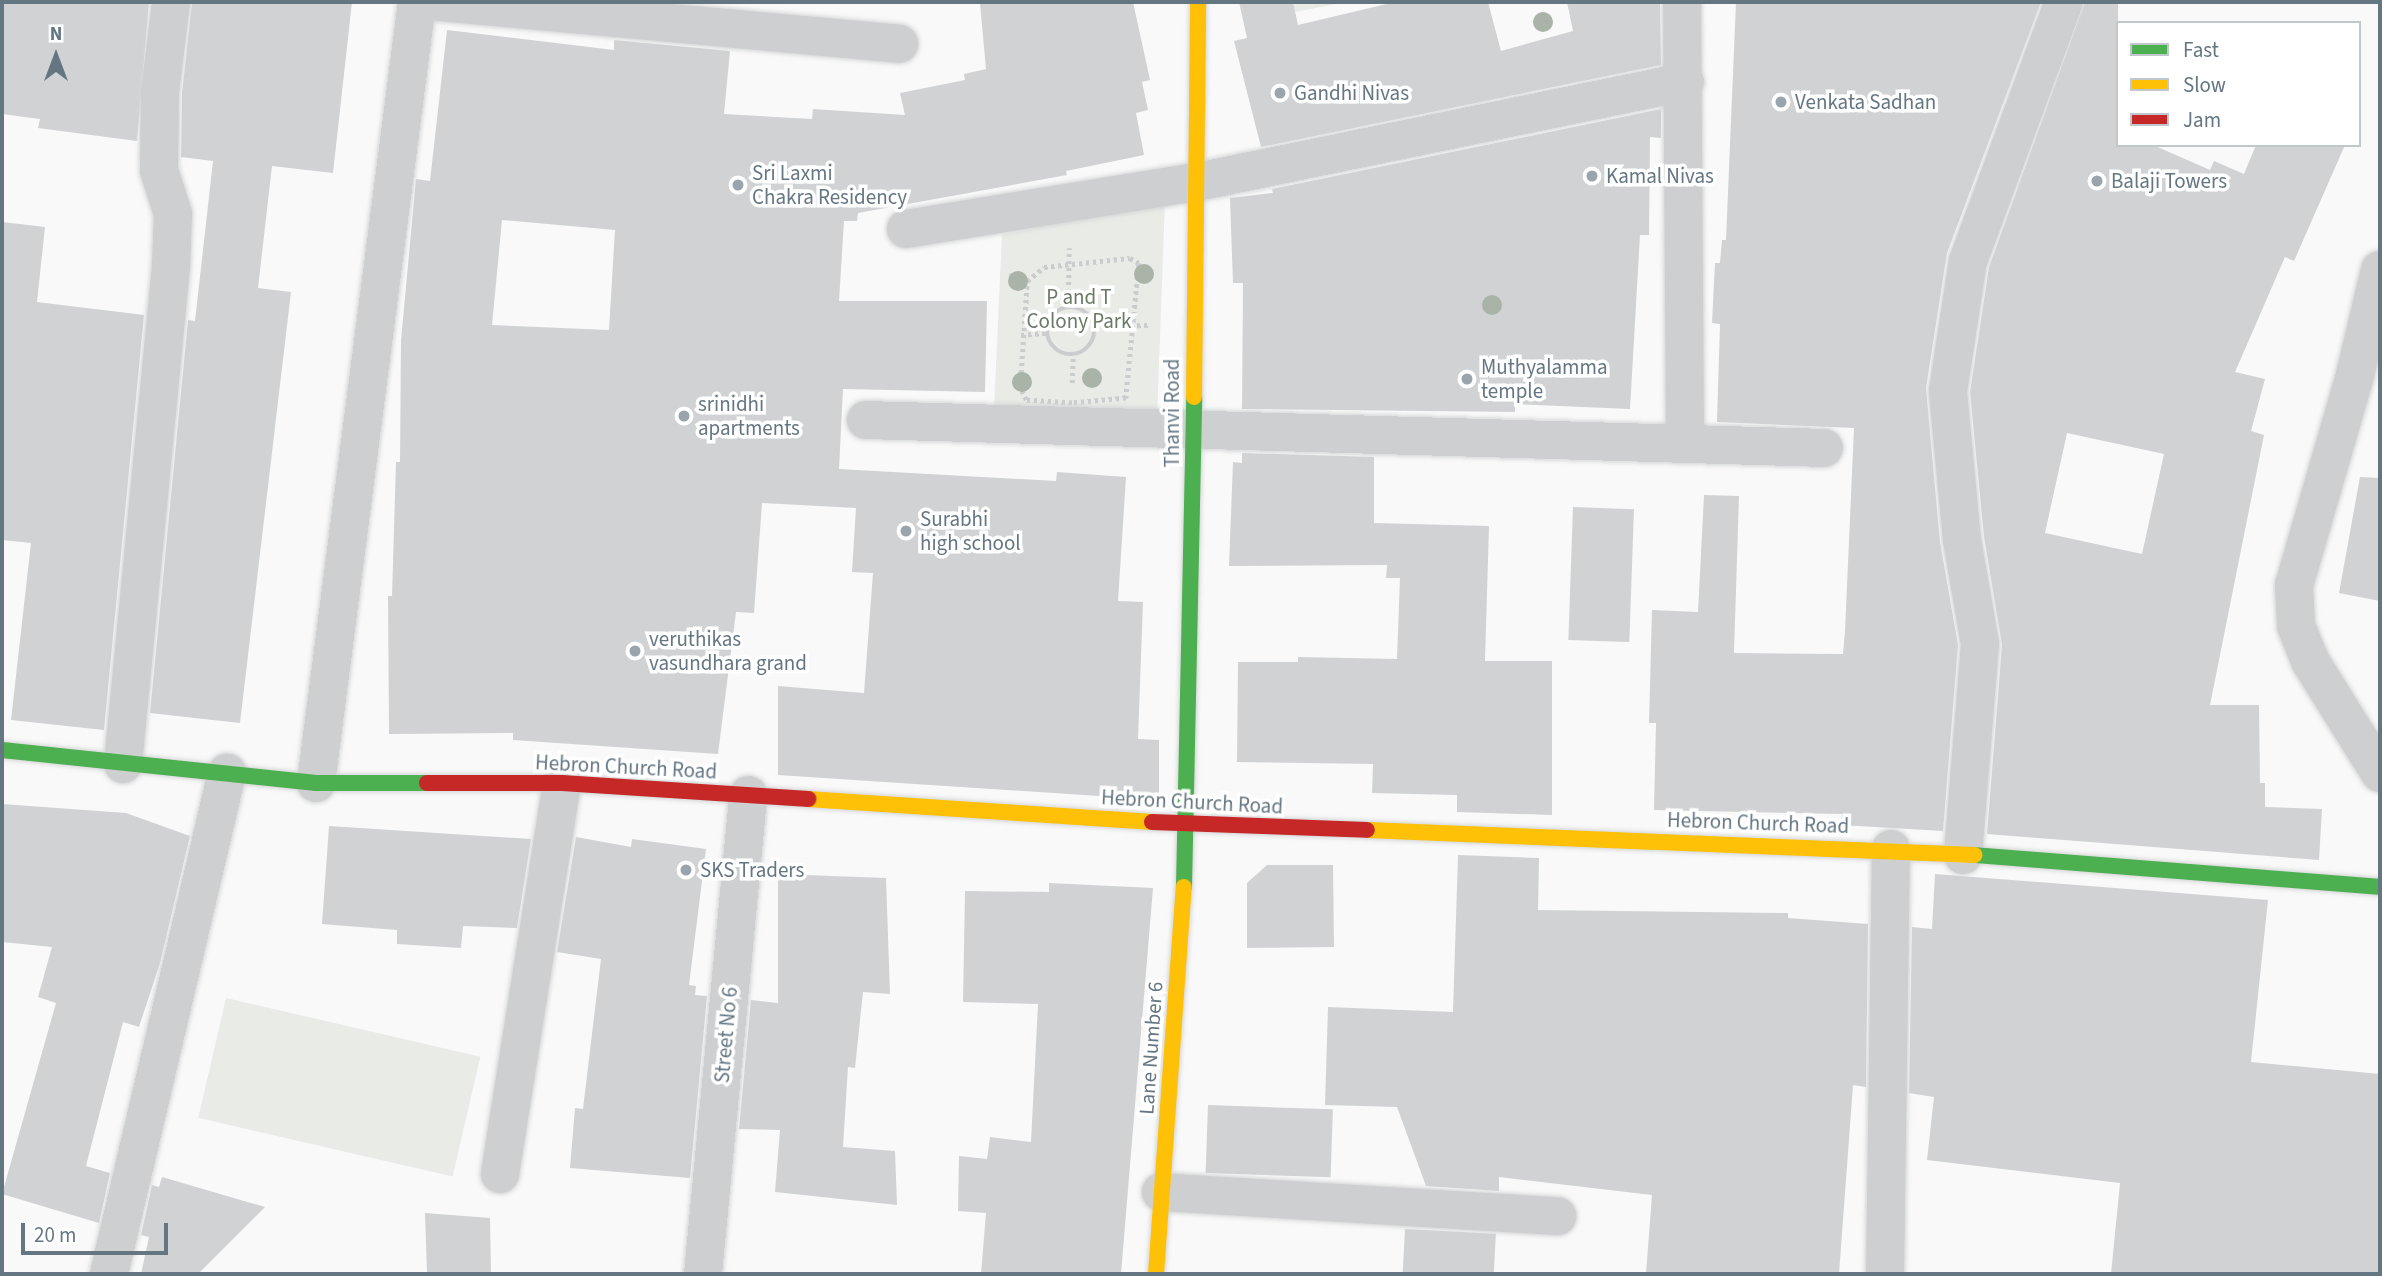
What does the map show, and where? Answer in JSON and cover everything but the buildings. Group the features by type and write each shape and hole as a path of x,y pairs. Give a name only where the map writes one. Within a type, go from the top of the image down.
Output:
{"street":[{"path":"123,764 171,265 173,214 159,170 160,92 171,2"},
{"path":"316,783 417,2"},
{"path":"440,2 899,44"},
{"name":"Thanvi Road","path":"1189,824 1198,2"},
{"path":"1682,2 1685,82 1685,443"},
{"path":"1963,855 1980,645 1962,540 1948,391 1968,261 2064,2"},
{"path":"906,229 1197,182 1685,82"},
{"path":"2380,270 2367,383 2294,585 2296,626 2310,661 2380,774"},
{"path":"866,420 1824,449"},
{"name":"Hebron Church Road","path":"2,750 316,783 562,783 1189,824 1891,849 2380,887"},
{"path":"109,1274 227,773"},
{"path":"500,1174 562,783"},
{"name":"Street No 6","path":"703,1274 748,795"},
{"name":"Lane Number 6","path":"1156,1274 1189,824"},
{"path":"1885,1274 1891,849"},
{"path":"1161,1192 1557,1216"}],"path":[{"path":"1068,306 1069,242"},
{"path":"1136,260 1136,325 1130,393 1120,402 1026,400 1020,387 1021,335 1027,281 1044,267 1136,260"},
{"path":"1046,333 1056,311 1068,306 1085,310 1095,326"},
{"path":"1095,326 1193,325"},
{"path":"1046,333 1060,353 1073,356 1087,349 1095,326"},
{"path":"1021,335 1046,333"}],"green space":[{"path":"1293,2 1346,2 1295,12"},
{"name":"P and T Colony Park","path":"1165,200 1157,418 994,409 1002,235"},
{"path":"226,998 480,1057 453,1177 198,1118"}],"traffic: fast":[{"path":"1184,887 1194,397"},
{"path":"2,750 316,783 427,783"},
{"path":"1974,855 2380,887"}],"traffic: slow":[{"path":"1194,397 1198,2"},
{"path":"808,799 1152,822"},
{"path":"1367,830 1974,855"},
{"path":"1156,1274 1184,887"}],"traffic: jam":[{"path":"427,783 562,783 808,799"},
{"path":"1152,822 1367,830"}],"place":[{"name":"Gandhi Nivas","path":"1280,93"},
{"name":"Venkata Sadhan","path":"1781,102"},
{"name":"Kamal Nivas","path":"1592,176"},
{"name":"Balaji Towers","path":"2097,181"},
{"name":"Sri Laxmi Chakra Residency","path":"738,185"},
{"name":"Muthyalamma temple","path":"1467,379"},
{"name":"srinidhi apartments","path":"684,416"},
{"name":"Surabhi high school","path":"906,531"},
{"name":"veruthikas vasundhara grand","path":"635,651"},
{"name":"SKS Traders","path":"686,870"}]}
